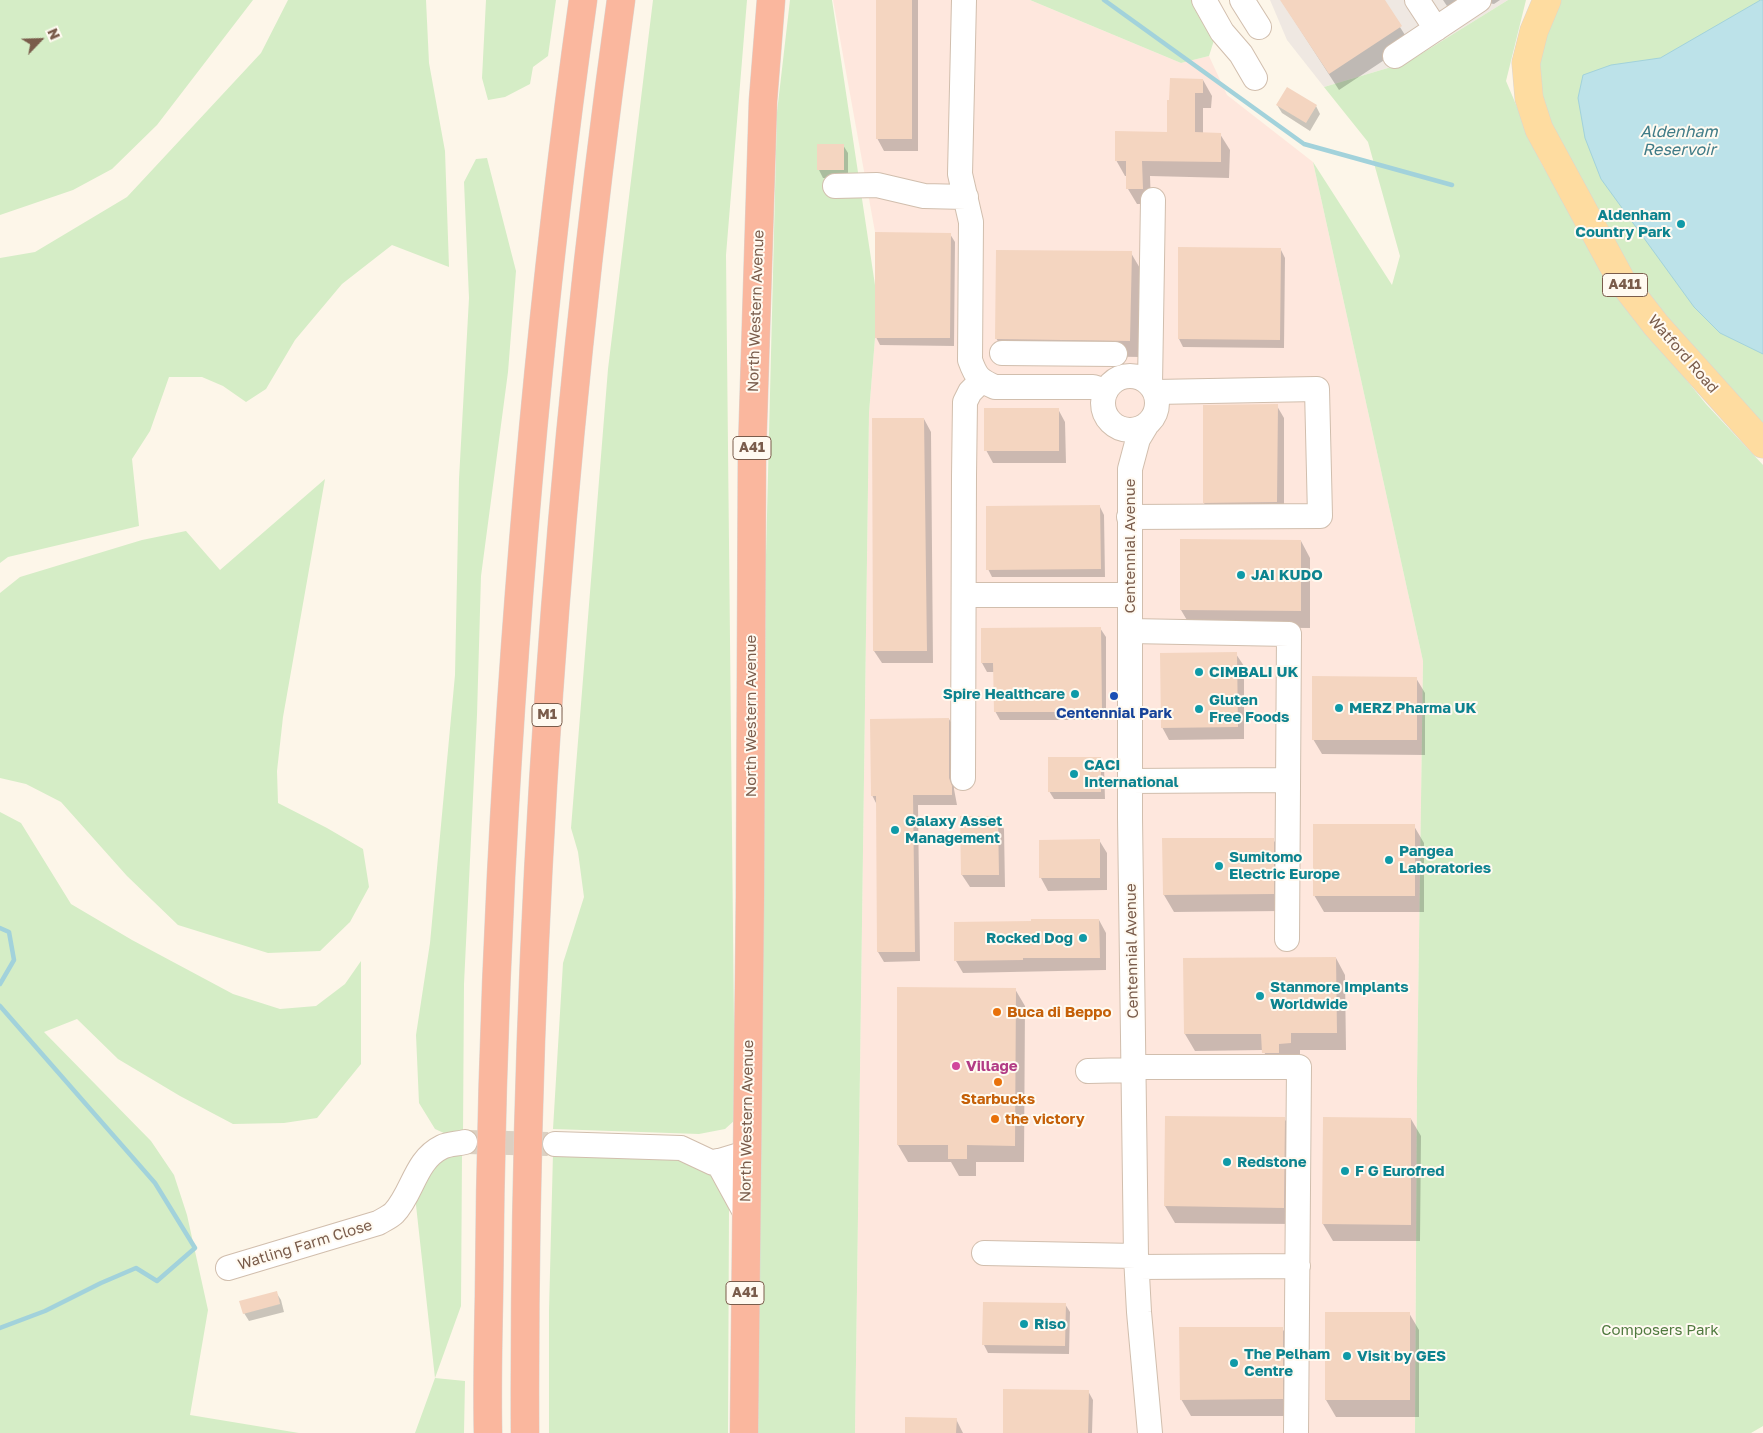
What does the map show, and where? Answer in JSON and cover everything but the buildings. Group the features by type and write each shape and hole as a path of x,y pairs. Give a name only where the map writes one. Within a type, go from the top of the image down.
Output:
{"highway":[{"name":"M1","path":"488,1433 490,1152 498,930 512,688 523,528 539,372 583,0"},
{"name":"M1","path":"525,1433 526,1166 530,1045 548,699 560,540 576,375 594,207 621,0"},
{"name":"North Western Avenue","path":"744,1433 750,897 752,454 763,101 772,0"}],"main road":[{"name":"Watford Road","path":"1547,0 1534,32 1526,63 1529,98 1539,128 1621,280 1656,325 1763,444"}],"street":[{"path":"964,0 960,174 971,222 970,360 974,372 981,381 995,387 1093,387 1106,391"},
{"path":"1204,0 1222,32 1241,54 1255,78"},
{"path":"1242,0 1258,27"},
{"path":"1417,0 1436,29"},
{"path":"1395,56 1479,0"},
{"path":"835,186 877,185 924,196 966,197"},
{"path":"1153,200 1153,388"},
{"path":"1002,353 1114,354"},
{"path":"1062,354 1064,387"},
{"path":"1135,376 1143,378 1153,388 1158,400 1153,418 1138,439 1130,468 1103,405 1106,391 1111,384 1118,378 1135,376"},
{"path":"964,778 964,476 966,402 970,392 981,381"},
{"path":"1130,517 1320,516 1317,389 1153,388"},
{"path":"1108,419 1122,429 1131,430 1147,424"},
{"name":"Centennial Avenue","path":"1130,468 1130,781 1133,1068 1137,1261 1150,1433"},
{"path":"964,595 1130,595"},
{"path":"1130,631 1289,634 1287,939"},
{"path":"1130,781 1287,780"},
{"path":"1088,1071 1133,1068 1299,1067 1296,1433"},
{"name":"Watling Farm Close","path":"228,1268 378,1224 394,1213 420,1167 430,1156 442,1147 464,1142"},
{"path":"555,1144 682,1148 713,1162 746,1153"},
{"path":"717,1161 746,1214"},
{"path":"984,1254 1298,1266"}],"shaded area":[{"name":"Centennial Park","path":"833,0 1030,0 1181,63 1209,56 1227,95 1313,162 1423,661 1417,1082 1415,1433 855,1433 869,413 875,338 875,232"},
{"path":"1270,0 1508,0 1408,62 1324,87 1287,40"}],"green space":[{"path":"0,0 253,0 157,125 112,169 73,190 0,215"},
{"path":"288,0 426,0 429,63 445,151 449,267 392,245 342,284 295,340 266,389 246,402 223,386 202,377 169,377 150,431 132,459 139,526 8,557 0,563 0,258 35,252 127,197 261,53"},
{"path":"486,0 556,0 548,56 533,67 530,84 505,97 488,100 482,78"},
{"path":"653,0 747,0 726,255 735,1120 725,1129 699,1134 553,1129 563,963 584,897 578,852 571,828 608,369"},
{"path":"790,0 832,0 875,285 875,338 869,413 855,1433 758,1433 766,555 777,112"},
{"path":"1030,0 1196,0 1216,34 1209,56 1181,63"},
{"name":"Composers Park","path":"1508,0 1526,0 1506,81 1540,161 1618,296 1706,404 1763,465 1763,1426 1751,1433 1415,1433 1417,1082 1423,661 1313,162 1392,285 1400,256 1368,142 1324,87 1408,62"},
{"name":"Aldenham Reservoir","path":"1557,0 1763,0 1763,429 1629,277 1538,105 1534,56"},
{"path":"487,158 516,271 508,372 481,576 477,715 464,984 463,1134 446,1134 435,1129 419,1103 416,1035 430,943 455,675 459,479 469,298 464,182 476,159"},
{"path":"325,479 283,717 277,771 278,803 363,849 369,887 350,922 320,951 268,953 178,925 127,876 61,802 26,784 0,778 0,593 20,577 142,540 186,531 220,570"},
{"path":"0,812 21,823 71,904 132,940 233,994 280,1009 316,1006 345,984 361,961 361,1064 317,1118 284,1123 233,1124 180,1096 118,1059 77,1019 44,1032 151,1141 174,1175 187,1215 208,1310 190,1415 299,1433 0,1433"},
{"path":"553,1153 665,1154 714,1173 729,1209 728,1433 549,1433 549,1311"},
{"path":"448,1155 462,1155 461,1306 435,1378 415,1196 427,1171"},
{"path":"435,1378 465,1381 464,1433 415,1433"}],"water":[{"name":"Aldenham Reservoir","path":"1763,0 1763,354 1720,333 1694,307 1601,179 1585,138 1578,98 1583,75 1611,65 1660,58"}],"waterway":[{"path":"1104,0 1304,144 1452,185"},
{"path":"0,928 9,932 14,960 0,984"},
{"path":"0,1006 155,1183 195,1248 157,1281 136,1268 45,1311 0,1328"}],"tunnel":[{"path":"465,1142 548,1144"}],"place":[{"name":"Aldenham Country Park","path":"1681,224"},
{"name":"JAI KUDO","path":"1241,575"},
{"name":"CIMBALI UK","path":"1199,672"},
{"name":"Spire Healthcare","path":"1075,694"},
{"name":"Centennial Park","path":"1114,696"},
{"name":"MERZ Pharma UK","path":"1339,708"},
{"name":"Gluten Free Foods","path":"1199,709"},
{"name":"CACI International","path":"1074,774"},
{"name":"Galaxy Asset Management","path":"895,830"},
{"name":"Pangea Laboratories","path":"1389,860"},
{"name":"Sumitomo Electric Europe","path":"1219,866"},
{"name":"Rocked Dog","path":"1083,938"},
{"name":"Stanmore Implants Worldwide","path":"1260,996"},
{"name":"Buca di Beppo","path":"997,1012"},
{"name":"Village","path":"956,1066"},
{"name":"Starbucks","path":"998,1082"},
{"name":"the victory","path":"995,1119"},
{"name":"Redstone","path":"1227,1162"},
{"name":"F G Eurofred","path":"1345,1171"},
{"name":"Riso","path":"1024,1324"},
{"name":"Visit by GES","path":"1347,1356"},
{"name":"The Pelham Centre","path":"1234,1363"}]}
